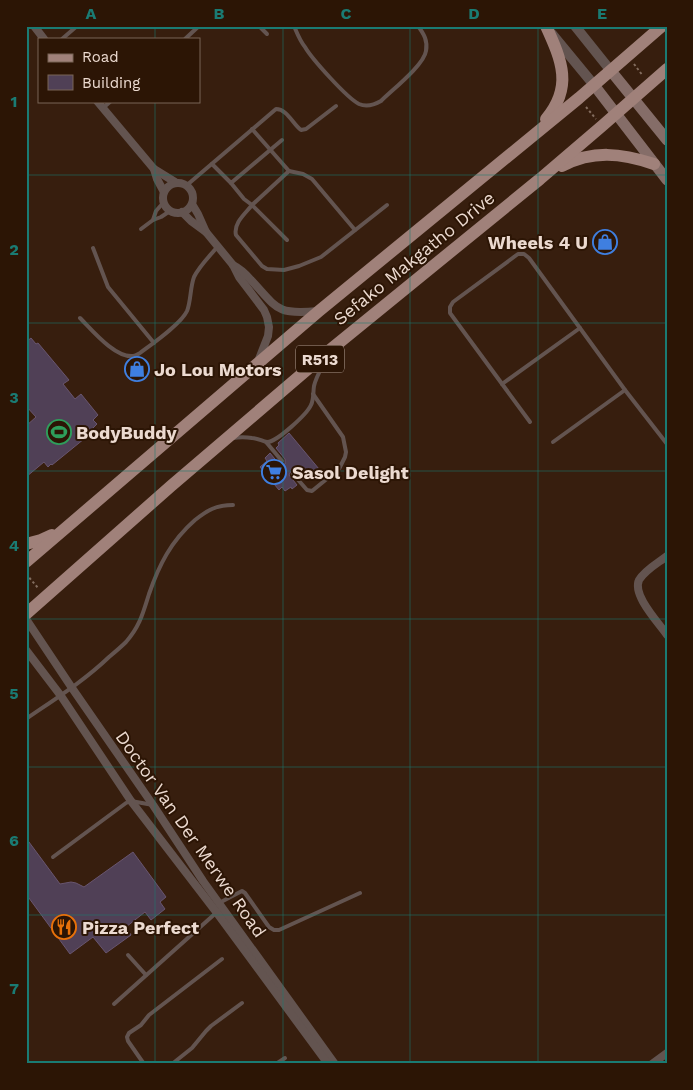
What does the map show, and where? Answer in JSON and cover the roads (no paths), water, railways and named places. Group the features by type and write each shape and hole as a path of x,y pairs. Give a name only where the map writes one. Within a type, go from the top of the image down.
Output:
{"main road":[{"path":"520,147 553,110 560,96 563,74 561,62 546,26"},
{"name":"Sefako Makgatho Drive","path":"26,562 257,363 579,98 662,26"},
{"name":"Sefako Makgatho Drive","path":"26,614 330,350 540,179 667,69"},
{"path":"611,71 667,140"},
{"path":"594,85 667,180"},
{"path":"540,179 569,162 590,156 617,155 637,158 654,164"},
{"path":"26,544 41,540 64,529"}],"street":[{"path":"34,26 43,38"},
{"path":"546,26 594,85"},
{"path":"575,26 611,71"},
{"path":"98,102 154,169 175,182 187,185 192,192 192,204 188,209 176,213 170,211 163,203 164,192 168,186 175,182"},
{"path":"154,169 164,192"},
{"path":"192,204 206,232"},
{"path":"182,212 191,222 206,232 218,246 264,310 269,330 257,363"},
{"path":"233,265 244,272 278,308 295,313 319,311"},
{"path":"667,556 643,574 638,586 640,597 667,635"},
{"name":"Doctor Van Der Merwe Road","path":"26,619 153,805 219,908 328,1064"},
{"name":"Doctor Van Der Merwe Road","path":"26,650 61,696 131,801 219,908 335,1064"},
{"path":"652,1064 667,1053"}],"lane":[{"path":"63,38 78,26"},
{"path":"186,38 199,26"},
{"path":"259,26 266,34"},
{"path":"294,26 308,52 337,85 352,99 368,106 381,101 423,59 426,54 427,41 418,26"},
{"path":"103,108 110,102"},
{"path":"187,185 276,109 284,111 296,126 302,130 336,106"},
{"path":"252,129 289,171"},
{"path":"231,183 282,140"},
{"path":"212,164 244,199 252,204 287,240"},
{"path":"355,230 312,179 295,171 289,171 252,204 236,224 234,230 236,235 267,269 284,270 320,258 387,205"},
{"path":"153,220 156,211 163,203"},
{"path":"141,229 170,211"},
{"path":"80,318 111,349 133,356 140,353 181,320 189,303 194,278 202,264 218,246"},
{"path":"93,248 108,287 154,343"},
{"path":"530,422 450,313 450,307 453,302 518,254 524,254 534,265 667,444"},
{"path":"502,384 580,328"},
{"path":"266,442 281,436 306,414 312,404 318,373 330,350"},
{"path":"553,442 626,390"},
{"path":"293,474 307,490 312,491 339,469 345,457 346,446 343,437 313,394"},
{"path":"226,439 247,437 266,442 282,461"},
{"path":"26,719 96,670 125,644 143,616 161,564 170,548 191,524 206,511 224,505 233,505"},
{"path":"53,857 121,806 131,801 153,805"},
{"path":"114,1004 219,908 242,891 274,930 279,930 360,893"},
{"path":"128,955 146,975"},
{"path":"144,1064 128,1040 129,1034 141,1025 149,1014 222,959"},
{"path":"172,1064 192,1048 211,1026 242,1003"},
{"path":"276,1064 284,1058"}],"place":[{"name":"Wheels 4 U","path":"605,242"},
{"name":"Jo Lou Motors","path":"137,369"},
{"name":"BodyBuddy","path":"59,432"},
{"name":"Sasol Delight","path":"274,472"},
{"name":"Pizza Perfect","path":"64,927"}]}
